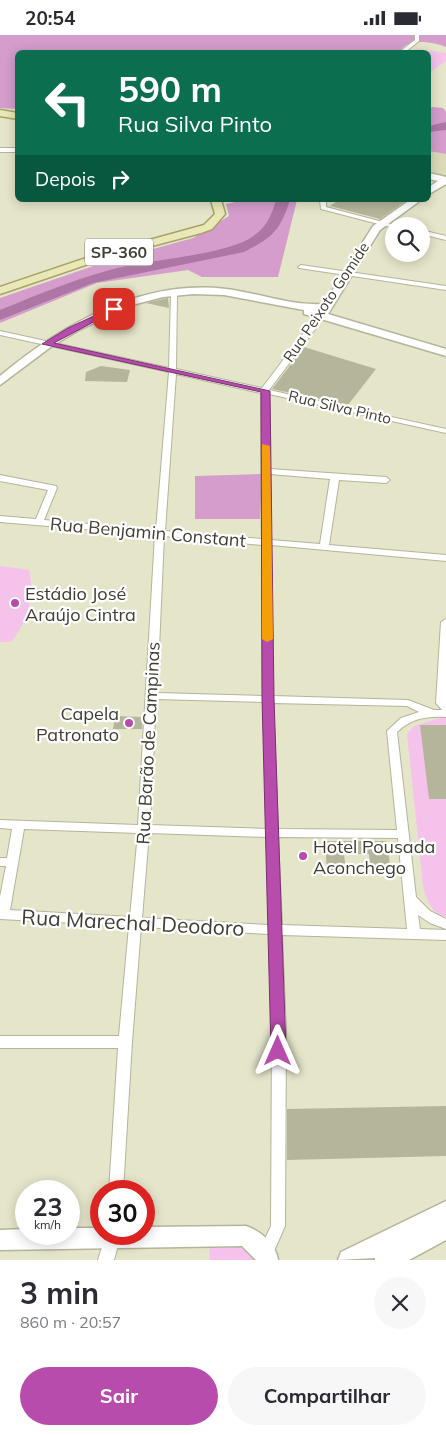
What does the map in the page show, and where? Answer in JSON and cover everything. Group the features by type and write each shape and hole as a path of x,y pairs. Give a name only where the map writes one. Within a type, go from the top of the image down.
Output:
{"main road":[{"path":"0,113 15,116"},
{"name":"SP-360","path":"0,291 98,257 208,227 220,214 217,202"}],"street":[{"path":"404,50 417,39 417,35"},
{"path":"0,150 15,150"},
{"path":"431,176 446,180"},
{"path":"431,190 446,180"},
{"path":"322,202 323,207 335,212 385,224"},
{"name":"Rua Peixoto Gomide","path":"265,391 323,312 380,223 413,202"},
{"path":"430,234 446,238"},
{"path":"301,267 446,288"},
{"path":"0,382 46,344 102,314 151,298 174,294 223,292 323,312 446,353"},
{"name":"Rua Barão de Campinas","path":"117,1180 125,1042 144,828 160,533 172,371 174,294"},
{"name":"Rua Silva Pinto","path":"0,333 446,431"},
{"path":"155,1241 246,1236 267,1256 278,1226 279,1033 268,698 265,391"},
{"path":"266,471 386,480"},
{"path":"324,547 335,477"},
{"path":"0,479 53,488 39,523"},
{"name":"Rua Benjamin Constant","path":"0,519 446,558"},
{"path":"446,622 440,703 446,708"},
{"path":"152,697 268,698 408,703 432,713"},
{"path":"414,934 392,731 400,722 414,715 446,714"},
{"path":"0,824 273,833 402,834"},
{"path":"2,914 6,862 19,824"},
{"path":"410,897 423,913 434,921 446,924"},
{"name":"Rua Marechal Deodoro","path":"2,914 275,930 446,935"},
{"path":"0,1042 125,1042"},
{"path":"349,1260 446,1211"},
{"path":"386,1260 446,1229"},
{"path":"0,1240 90,1243"}],"shaded area":[{"path":"0,35 446,35 446,47 420,42 407,45 401,50 15,50 15,109 0,108"},
{"path":"431,51 446,53 446,61 431,72"},
{"path":"431,108 443,108 446,112 446,154 431,151"},
{"path":"446,133 446,180 431,176 431,145"},
{"path":"236,202 297,202 278,277 202,277 188,270 97,283 0,323 0,298 102,263 193,238 229,216 226,204"},
{"path":"262,474 260,519 195,519 195,476"},
{"name":"Estádio José Araújo Cintra","path":"0,566 29,570 31,580 29,608 22,626 11,642 0,642"},
{"path":"446,718 446,917 433,909 423,885 407,734 414,726"},
{"path":"209,1245 245,1247 255,1256 255,1260 210,1260"}],"building":[{"path":"336,202 404,202 380,219 330,206"},
{"path":"168,298 169,308 146,303 163,299"},
{"path":"304,347 376,369 348,405 272,389"},
{"path":"101,366 130,370 127,382 85,381 86,372"},
{"name":"Capela Patronato","path":"115,716 142,717 142,729 113,729"},
{"path":"420,725 446,725 446,799 429,799"},
{"path":"325,841 387,841 391,874 371,874 369,854 344,854 346,872 327,872"},
{"path":"446,1106 446,1156 287,1160 287,1109"}],"waterway":[{"path":"431,129 446,126"},
{"path":"0,315 88,280 128,270 239,249 257,240 276,223 282,202"}],"slow traffic":[{"path":"266,446 267,639"}],"place":[{"name":"Estádio José Araújo Cintra","path":"15,603"},
{"name":"Capela Patronato","path":"129,723"},
{"name":"Hotel Pousada Aconchego","path":"303,856"}],"route":[{"path":"114,309 46,344 265,391 268,698 279,1033 278,1051"}]}
